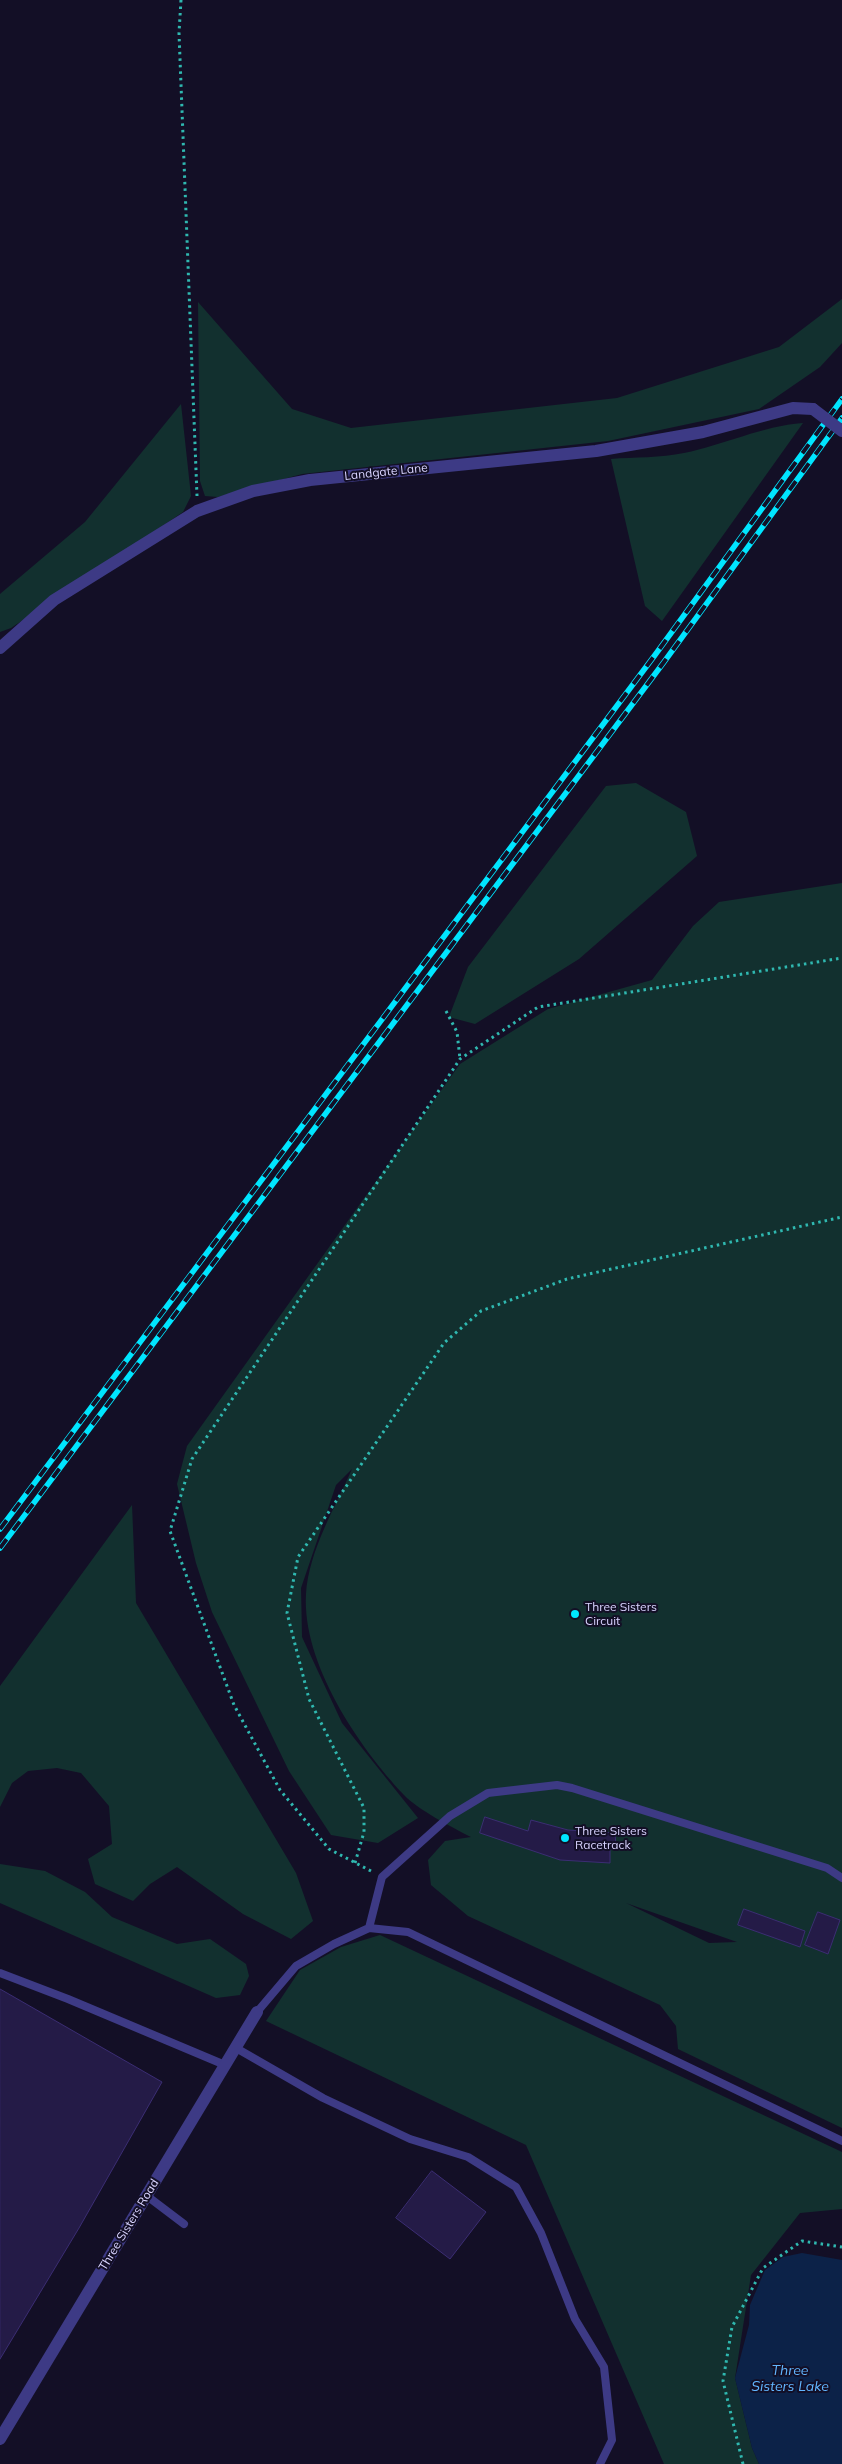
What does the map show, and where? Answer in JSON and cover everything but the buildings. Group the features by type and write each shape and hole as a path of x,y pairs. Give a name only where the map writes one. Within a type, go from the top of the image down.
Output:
{"street":[{"name":"Landgate Lane","path":"0,648 54,600 197,511 253,491 310,480 596,451 703,432 793,408 814,409 842,431"},
{"name":"Three Sisters Road","path":"0,2439 257,2012"}],"lane":[{"path":"369,1928 382,1877 450,1816 488,1793 557,1785 826,1868 842,1878"},
{"path":"257,2012 296,1966 334,1944 369,1928 408,1932 842,2141"},
{"path":"0,1973 77,2002 225,2065"},
{"path":"236,2048 323,2098 410,2139 468,2157 516,2187 542,2233 575,2318 604,2367 612,2440 600,2464"},
{"path":"147,2196 184,2224"}],"path":[{"path":"181,0 179,33 197,511"},
{"path":"382,1877 329,1849 280,1790 234,1705 170,1531 192,1459 460,1059 538,1007 842,958"},
{"path":"446,1011 457,1032 460,1059"},
{"path":"354,1863 364,1832 364,1808 309,1699 287,1613 298,1557 444,1343 481,1311 567,1279 842,1217"},
{"path":"743,2464 723,2381 732,2327 763,2268 802,2241 842,2247"}],"green space":[{"path":"842,299 842,343 820,367 759,409 608,441 302,474 218,497 205,496 200,481 198,302 292,409 351,428 617,398 779,347"},
{"path":"181,404 191,496 183,512 11,628 0,632 0,594 85,522"},
{"path":"803,423 662,621 645,606 611,459 675,455 773,428"},
{"path":"636,783 686,812 697,856 579,959 475,1024 449,1017 468,967 606,786"},
{"path":"842,883 842,2128 678,2049 676,2026 660,2005 468,1916 431,1885 428,1860 445,1841 471,1837 417,1806 404,1795 369,1753 336,1702 323,1675 313,1648 307,1620 306,1594 312,1561 317,1545 352,1469 336,1485 301,1588 302,1637 342,1723 418,1818 378,1843 331,1835 289,1771 212,1612 196,1563 177,1484 187,1446 460,1064 548,1009 652,980 693,926 719,902","holes":["626,1903 737,1942 709,1943"]},
{"path":"132,1505 136,1603 296,1873 313,1921 291,1939 243,1914 177,1867 150,1884 133,1901 95,1884 88,1859 112,1844 109,1806 81,1773 57,1768 28,1771 12,1783 0,1807 0,1686"},
{"path":"0,1864 45,1871 85,1892 112,1917 177,1944 210,1939 246,1964 249,1976 240,1995 216,1998 0,1903"},
{"path":"380,1935 842,2152 842,2209 800,2213 751,2275 735,2378 752,2448 759,2464 664,2464 526,2145 266,2021 300,1970 341,1947"}],"water":[{"name":"Three Sisters Lake","path":"802,2253 842,2260 842,2464 759,2464 752,2448 735,2378 749,2325 750,2305 765,2270 783,2257"}],"railway":[{"path":"0,1529 655,655 842,399"},
{"path":"0,1548 664,662 842,418"}],"place":[{"name":"Three Sisters Circuit","path":"575,1614"},
{"name":"Three Sisters Racetrack","path":"565,1838"}]}
